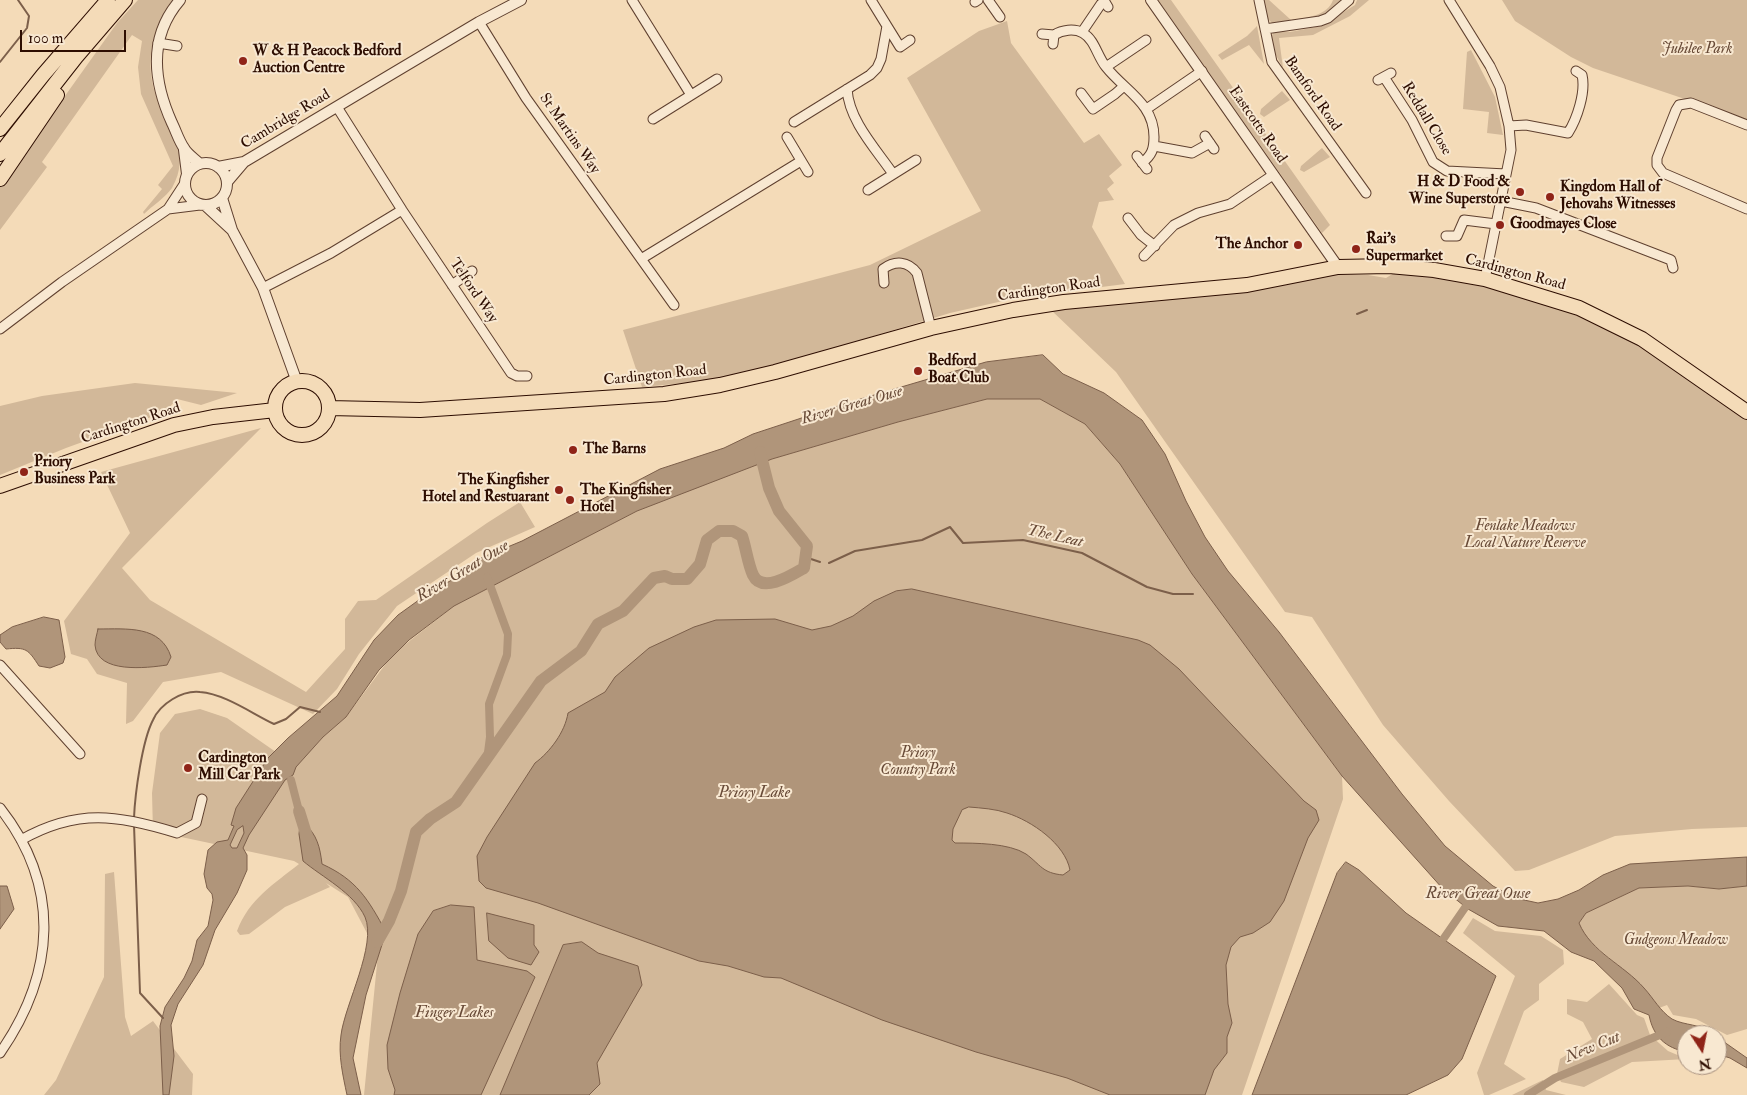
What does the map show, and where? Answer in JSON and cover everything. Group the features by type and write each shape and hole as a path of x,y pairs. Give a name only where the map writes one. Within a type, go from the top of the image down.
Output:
{"main road":[{"path":"0,129 43,75 108,0"},
{"path":"0,154 76,57 124,0"},
{"path":"0,179 64,85 76,57"},
{"path":"0,114 43,75"},
{"name":"Cardington Road","path":"329,408 420,410 664,394 720,385 775,372 931,328 1039,306 1247,285 1338,267 1401,266 1485,279 1556,300 1603,319 1642,340 1747,412"},
{"path":"297,382 317,385 326,395 329,408 326,420 318,430 306,435 293,433 284,428 275,410 276,400 281,392 297,382"},
{"name":"Cardington Road","path":"0,486 174,425 213,417 275,410"}],"street":[{"path":"180,0 163,25 158,43 156,72 159,88 184,150 189,197 203,205 232,230"},
{"name":"Cambridge Road","path":"227,182 244,162 479,22 521,0"},
{"path":"632,0 691,95"},
{"path":"871,0 900,47 910,40"},
{"path":"988,0 1000,17"},
{"name":"Eastcotts Road","path":"1151,0 1338,267"},
{"name":"Bamford Road","path":"1259,0 1272,62 1366,193"},
{"path":"1265,29 1328,18 1349,0"},
{"path":"1449,0 1497,80 1507,108 1510,126 1511,150 1485,279"},
{"path":"1082,32 1101,4 1105,2 1108,8"},
{"name":"St Martins Way","path":"479,22 526,98 674,305"},
{"path":"794,122 877,68 887,26"},
{"path":"1042,34 1053,39 1064,30 1082,32 1091,39 1106,67 1148,108 1154,131 1154,146 1149,158 1142,163"},
{"path":"1106,67 1146,40"},
{"path":"158,43 177,46"},
{"path":"1148,108 1202,71"},
{"path":"1510,126 1526,125 1568,133 1574,124 1584,83 1582,75 1576,71"},
{"name":"Reddall Close","path":"1385,77 1412,120 1427,153 1440,168 1447,171 1506,174"},
{"path":"653,119 717,79"},
{"path":"1081,93 1093,109 1124,86"},
{"path":"847,89 848,102 853,114 893,174"},
{"path":"1747,125 1691,103 1680,105 1676,110 1657,158 1660,170 1747,209"},
{"name":"Telford Way","path":"337,107 402,210 511,372 516,376 527,376"},
{"path":"787,137 808,172"},
{"path":"1154,146 1192,154 1210,143"},
{"path":"184,150 200,164"},
{"path":"868,190 916,160"},
{"path":"641,259 801,161"},
{"path":"0,329 62,282 168,209 192,167 200,164 209,164 218,167 244,162"},
{"path":"218,167 227,182 222,198 232,230 263,288 297,382"},
{"path":"1144,256 1174,225 1198,214 1230,204 1273,175"},
{"path":"168,209 203,205 222,198"},
{"path":"1501,201 1536,208 1674,261"},
{"path":"263,288 331,253 402,210"},
{"path":"1128,218 1141,234 1155,246"},
{"path":"1446,236 1457,236 1464,220 1496,224"},
{"path":"884,283 883,269 888,265 905,263 912,267 917,273 931,328"},
{"path":"452,284 472,271"},
{"path":"0,665 80,754"},
{"path":"21,840 52,824 73,819 103,816 177,833 185,831 197,822 202,799"},
{"path":"0,808 21,840 38,882 44,910 45,930 37,983 27,1009 0,1053"}],"green space":[{"path":"138,0 174,0 166,11 155,34 151,60 153,85 179,153 178,175 172,188 144,214 143,212 162,189 158,185 173,166 141,94 138,67 142,41 132,35 42,162 47,167 0,230 0,187 117,23"},
{"path":"1158,0 1171,0 1330,225 1322,233"},
{"path":"1263,0 1269,0 1291,20 1321,13 1326,10 1333,0 1346,0 1324,17 1273,24 1266,17"},
{"path":"1357,0 1369,0 1350,16 1313,35 1279,38 1283,68 1273,50 1271,38 1274,31 1290,32 1321,26 1355,5"},
{"name":"Jubilee Park","path":"1502,0 1747,0 1747,120 1593,68 1571,57 1515,21"},
{"path":"1007,21 1011,43 1084,143 1099,134 1122,165 1109,176 1114,183 1107,189 1114,200 1099,202 1092,227 1125,284 1016,298 950,313 772,367 696,382 642,387 623,330 870,265 981,211 907,78 979,31"},
{"path":"1257,26 1264,64 1249,45 1222,60 1218,55 1247,36"},
{"path":"1471,50 1495,97 1503,135 1487,133 1489,112 1463,109 1467,52"},
{"path":"1282,91 1290,100 1264,117 1260,114 1261,109"},
{"path":"1322,148 1330,157 1304,172 1300,170 1301,166"},
{"name":"Fenlake Meadows Local Nature Reserve","path":"1394,273 1435,274 1457,278 1578,312 1641,346 1699,387 1747,416 1747,827 1692,829 1615,836 1529,870 1515,871 1449,801 1383,725 1312,617 1285,612 1116,372 1051,310 1333,275 1368,275 1386,278"},
{"path":"135,383 237,393 201,405 177,399 165,412 66,448 0,475 0,406 42,396"},
{"name":"Priory Country Park","path":"987,399 1040,399 1085,424 1120,464 1192,574 1342,776 1343,799 1242,1095 364,1095 378,954 348,897 326,883 330,887 285,907 249,934 240,935 237,931 255,901 299,864 294,861 153,831 152,793 160,733 175,714 200,709 227,718 296,766 323,737 346,717 393,654 454,606 637,511 696,487 772,459 898,422"},
{"path":"261,428 122,568 150,600 306,692 345,649 345,619 358,601 376,600 520,502 535,527 476,553 397,606 359,654 337,689 313,714 221,672 163,682 133,721 126,724 127,683 97,674 87,659 71,654 64,621 130,533 101,472"},
{"path":"114,872 125,1017 131,1036 153,1021 193,1074 192,1095 44,1095 56,1080 104,977 105,874"},
{"name":"Gudgeons Meadow","path":"1688,886 1719,889 1747,886 1747,1029 1727,1035 1727,1025 1708,1025 1696,1019 1673,1015 1667,1005 1659,1008 1643,987 1585,937 1579,923 1586,913 1639,888"},
{"path":"1473,918 1495,931 1541,936 1563,950 1564,964 1539,984 1539,1000 1524,1011 1504,1064 1526,1079 1489,1095 1484,1095 1477,1073 1515,976 1463,933"},
{"path":"1609,984 1637,1015 1644,1018 1650,1035 1668,1051 1677,1055 1677,1060 1632,1062 1584,1087 1561,1082 1557,1074 1560,1059 1592,1039 1583,1022 1567,1014 1567,999 1587,1002"},
{"path":"1543,1080 1546,1090 1566,1095 1512,1095"}],"water":[{"name":"River Great Ouse","path":"1043,355 1063,374 1104,393 1142,420 1165,454 1205,537 1228,571 1279,632 1402,794 1445,846 1493,886 1515,898 1538,903 1558,899 1579,890 1603,875 1630,864 1747,857 1747,886 1719,889 1688,886 1639,888 1586,913 1579,923 1591,942 1636,980 1668,1016 1691,1025 1677,1025 1677,1049 1661,1040 1654,1029 1649,1015 1634,1009 1622,988 1594,961 1571,952 1544,931 1498,926 1468,909 1443,889 1342,776 1192,574 1120,464 1085,424 1040,399 987,399 898,422 772,459 637,511 454,606 409,640 379,670 346,717 323,737 296,767 293,775 285,780 249,835 243,848 247,855 247,870 237,893 215,930 203,965 178,1004 171,1025 174,1056 169,1095 163,1095 160,1026 165,1007 184,978 192,961 197,940 208,926 213,900 212,894 207,888 204,874 208,850 217,842 228,840 234,826 231,825 236,808 268,758 288,738 337,696 374,640 398,615 430,592 472,569 481,558 522,541 660,469 724,448 753,434 847,403 986,362","holes":["243,826 244,833 237,848 232,848 230,845 237,830"]},
{"name":"Priory Lake","path":"912,589 1138,640 1150,645 1179,669 1304,801 1316,810 1319,820 1308,838 1284,901 1270,922 1253,933 1240,937 1231,947 1226,965 1228,1004 1232,1023 1227,1037 1227,1053 1214,1070 1205,1095 1110,1095 1067,1078 976,1052 882,1020 781,978 764,977 728,966 699,961 538,903 486,888 479,881 477,856 487,837 535,763 556,741 564,727 568,713 605,692 615,677 649,648 694,627 716,620 775,619 812,630 831,626 853,616 874,601 896,591","holes":["969,807 1007,813 1037,828 1062,851 1070,870 1063,875 1050,872 1042,868 1026,854 1011,848 992,844 955,843 952,840 953,829 962,810"]},
{"path":"44,617 59,620 65,657 63,663 50,668 39,666 26,650 18,648 6,649 0,642 0,635 12,627"},
{"path":"98,629 131,629 151,634 166,647 171,657 167,665 136,668 113,665 104,661 98,654 95,645"},
{"path":"305,824 317,842 322,864 353,884 367,900 386,932 366,995 353,1058 361,1095 347,1095 341,1065 340,1043 344,1022 364,958 368,929 365,917 353,900 303,861 299,834 300,825"},
{"path":"1346,862 1359,870 1406,913 1496,976 1462,1059 1448,1075 1406,1095 1252,1095 1337,873"},
{"path":"0,886 7,886 14,909 0,929"},
{"name":"Finger Lakes","path":"451,905 474,907 477,960 527,971 535,977 481,1095 394,1095 395,1090 388,1069 387,1045 400,993 418,934 433,911"},
{"path":"487,913 534,925 534,945 539,952 531,965 508,958 489,941"},
{"name":"Finger Lakes","path":"582,942 598,953 638,966 642,985 597,1063 600,1084 589,1095 500,1095 563,945"},
{"path":"1727,1044 1747,1058 1747,1068 1727,1057"}],"waterway":[{"path":"0,62 27,28 29,16 18,0"},
{"path":"1357,314 1367,310"},
{"path":"377,942 389,921 401,891 416,832 430,819 456,802 541,681 581,651 598,624 623,611 654,578 665,576 672,579 687,579 700,564 707,540 719,531 733,531 742,536 751,571 757,580 763,583 777,581 804,568 807,546 779,511 769,488 760,452"},
{"name":"The Leat","path":"829,563 855,551 922,540 950,527 963,543 1023,540 1082,553 1147,587 1173,594 1193,594"},
{"path":"805,557 820,562"},
{"name":"River Great Ouse","path":"487,577 508,634 507,655 489,704 490,737 487,760"},
{"path":"134,818 140,768 149,729 156,714 172,699 186,693 209,693 228,700 274,724 286,719 300,707 320,712"},
{"path":"291,780 299,811"},
{"path":"299,811 308,840"},
{"path":"134,825 140,993 163,1018"},
{"name":"River Great Ouse","path":"1444,938 1471,899"},
{"name":"New Cut","path":"1528,1095 1555,1078 1667,1032"}],"place":[{"name":"W & H Peacock Bedford Auction Centre","path":"243,61"},
{"name":"H & D Food & Wine Superstore","path":"1520,192"},
{"name":"Kingdom Hall of Jehovahs Witnesses","path":"1550,197"},
{"name":"Goodmayes Close","path":"1500,225"},
{"name":"The Anchor","path":"1298,245"},
{"name":"Rai's Supermarket","path":"1356,249"},
{"name":"Bedford Boat Club","path":"918,371"},
{"name":"The Barns","path":"573,450"},
{"name":"Priory Business Park","path":"24,472"},
{"name":"The Kingfisher Hotel and Restuarant","path":"559,490"},
{"name":"The Kingfisher Hotel","path":"570,500"},
{"name":"Cardington Mill Car Park","path":"188,768"}]}
